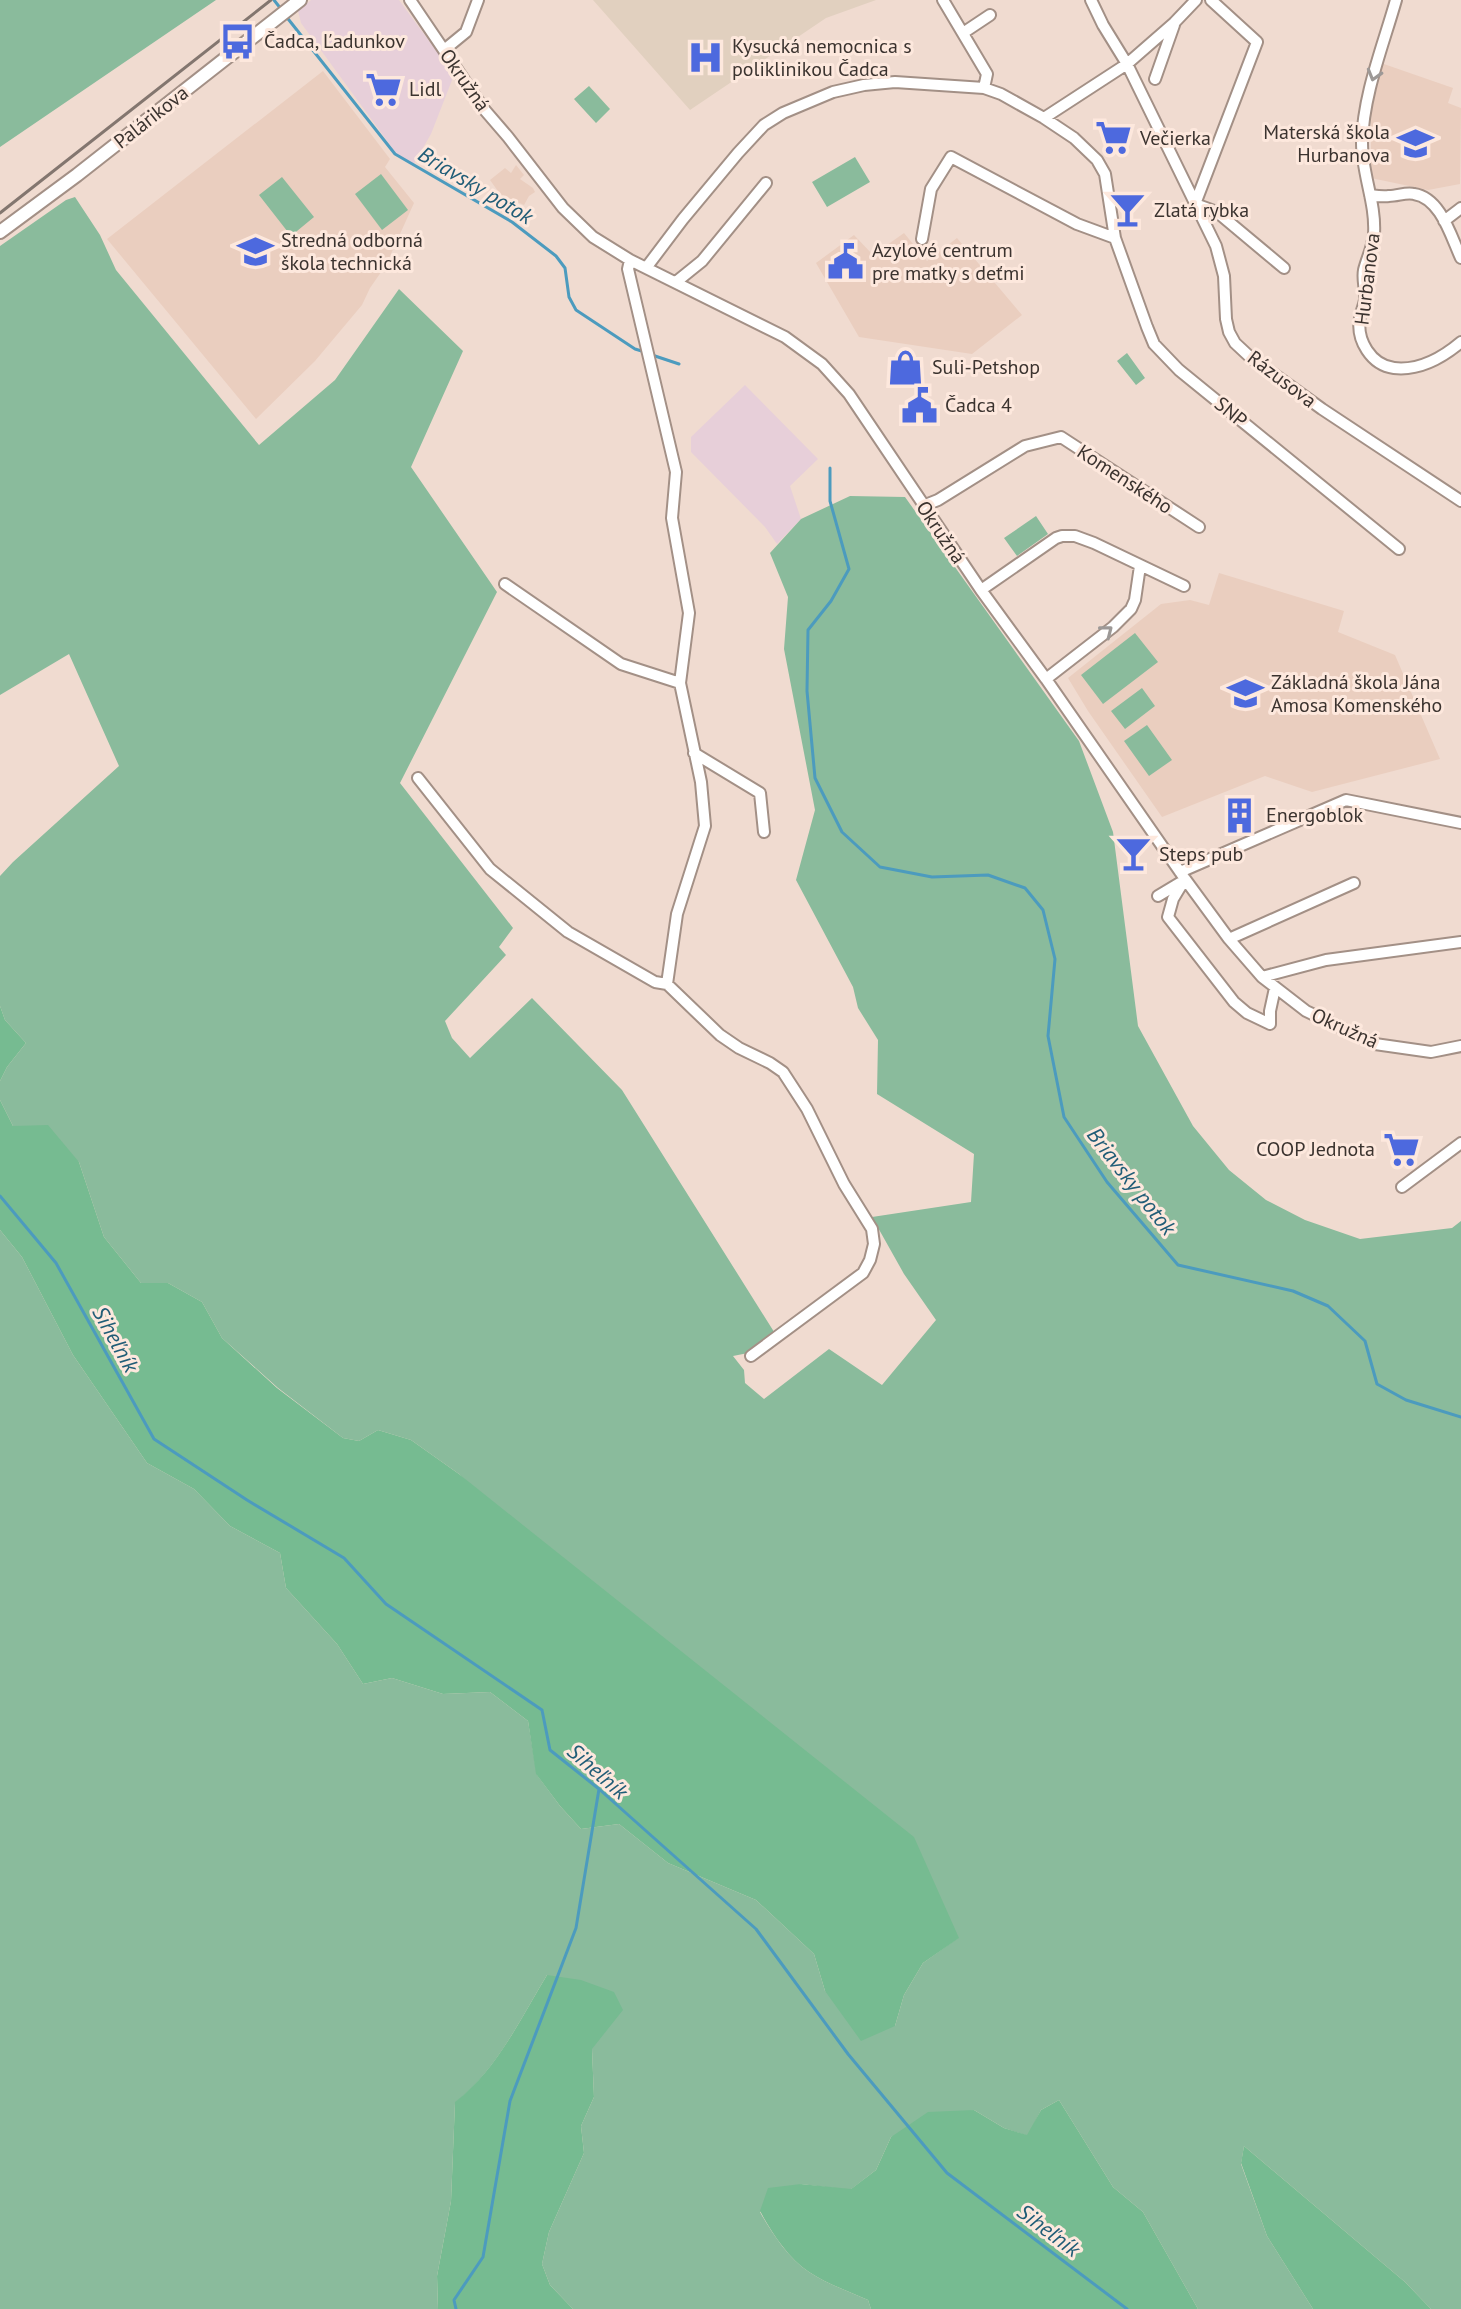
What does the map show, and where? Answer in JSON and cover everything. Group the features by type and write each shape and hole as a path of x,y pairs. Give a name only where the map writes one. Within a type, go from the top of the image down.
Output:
{"main road":[{"name":"Palárikova","path":"0,232 296,4"}],"street":[{"name":"Okružná","path":"410,0 483,108 563,208 593,237 630,260 785,337 822,364 849,394 981,590 1182,876 1262,977 1306,1011 1375,1044 1431,1052 1461,1046"},
{"path":"444,50 466,32 478,0"},
{"path":"943,0 987,74 984,88"},
{"name":"Rázusova","path":"1091,0 1127,64 1216,246 1224,276 1226,319 1235,343 1322,409 1461,501"},
{"path":"1044,118 1127,64 1196,0"},
{"path":"1211,0 1257,42 1195,204 1217,212 1284,268"},
{"name":"Hurbanova","path":"1396,0 1363,125 1364,165 1375,231 1365,266 1365,300 1359,328 1365,348 1382,364 1397,369 1434,361 1461,342"},
{"path":"963,33 990,15"},
{"path":"1155,79 1174,23"},
{"name":"SNP","path":"646,268 738,153 764,125 783,113 833,92 895,82 984,88 1001,94 1044,118 1088,150 1105,174 1115,238 1154,344 1179,370 1399,549"},
{"path":"922,239 931,189 951,157 1077,224 1115,238"},
{"path":"676,282 702,261 766,183"},
{"path":"1370,195 1421,195 1434,204 1461,258"},
{"path":"1444,221 1461,208"},
{"path":"630,260 628,269 640,328 676,472 672,518 689,613 680,683 701,782 705,826 677,914 667,984"},
{"name":"Komenského","path":"923,506 938,500 1025,446 1061,437 1199,527"},
{"path":"981,590 1062,536 1075,536 1094,543 1184,586"},
{"path":"1046,679 1113,627 1131,609 1140,566"},
{"path":"505,584 621,664 680,683"},
{"path":"694,753 760,793 764,832"},
{"path":"418,778 490,869 568,932 655,982 667,984 720,1035 783,1072 807,1109 844,1184 872,1229 874,1244 863,1273 751,1356"},
{"path":"1158,896 1182,876 1346,800 1461,823"},
{"path":"1182,876 1168,917 1234,1002 1247,1013 1270,1024 1275,988"},
{"path":"1229,939 1354,883"},
{"path":"1262,977 1326,960 1461,942"},
{"path":"1402,1187 1461,1143"}],"shaded area":[{"path":"311,0 399,0 454,75 431,134 413,165 396,153 301,23 298,11"},
{"name":"Kysucká nemocnica s poliklinikou Čadca","path":"593,0 876,0 826,18 690,110"},
{"name":"Materská škola Hurbanova","path":"1381,63 1453,88 1448,103 1461,108 1460,184 1428,190 1371,178 1371,104"},
{"name":"Stredná odborná škola technická","path":"323,71 390,159 385,167 414,203 386,265 362,305 315,361 256,419 107,239"},
{"path":"516,165 524,175 520,179 535,192 524,205 500,194 490,180 505,168 511,173"},
{"path":"904,233 927,261 957,238 1022,315 972,354 859,337 816,263 854,235 873,255"},
{"path":"745,385 818,459 790,486 801,519 777,544 765,527 691,452 691,437"},
{"name":"Základná škola Jána Amosa Komenského","path":"1219,573 1344,611 1338,632 1395,655 1440,759 1312,792 1265,776 1162,817 1068,678 1161,604 1190,600 1209,605"}],"green space":[{"path":"0,0 216,0 0,147"},
{"path":"589,86 610,109 596,123 574,99"},
{"path":"855,157 870,182 827,207 812,182"},
{"path":"381,174 408,210 382,230 355,194"},
{"path":"282,177 314,217 291,236 259,195"},
{"path":"75,197 100,235 116,270 259,445 335,380 399,289 463,351 411,467 497,592 400,783 513,928 499,947 506,955 445,1021 452,1038 470,1058 532,998 622,1090 776,1335 748,1353 733,1356 744,1370 745,1383 764,1399 829,1349 882,1385 936,1320 904,1274 872,1217 971,1202 974,1154 877,1094 878,1040 858,1008 853,987 796,880 815,810 784,649 788,597 770,553 801,519 850,496 905,497 1079,741 1113,832 1138,1026 1193,1126 1229,1170 1266,1200 1305,1220 1360,1239 1452,1228 1461,1221 1461,2309 1431,2309 1405,2282 1244,2146 1241,2164 1267,2236 1313,2309 1198,2309 1143,2212 1113,2187 1059,2100 1041,2110 1028,2136 1004,2128 974,2110 891,2137 876,2170 850,2190 801,2184 760,2212 794,2260 823,2280 868,2300 871,2309 573,2309 550,2285 542,2264 549,2232 584,2153 581,2126 594,2097 592,2049 547,1975 495,2060 455,2103 451,2201 437,2276 438,2309 0,2309 0,1230 22,1257 73,1355 147,1463 194,1489 230,1526 280,1553 286,1588 337,1644 363,1684 392,1678 443,1694 490,1692 528,1721 537,1775 581,1829 619,1824 668,1863 756,1900 814,1954 825,1991 895,2026 904,1995 923,1963 958,1938 459,1474 411,1440 378,1430 359,1441 343,1438 278,1388 222,1338 202,1302 168,1283 141,1283 104,1237 79,1162 13,1126 0,1100 0,1081 26,1043 5,1020 0,1006 0,876 119,766 69,654 0,695 0,246 66,200"},
{"path":"1127,353 1145,378 1136,385 1117,361"},
{"path":"1036,516 1048,534 1017,556 1004,538"},
{"path":"1135,633 1158,662 1103,704 1081,675"},
{"path":"1142,688 1155,706 1125,729 1111,711"},
{"path":"1147,725 1172,760 1149,776 1124,741"},
{"path":"0,1006 5,1020 26,1043 0,1081"},
{"path":"0,1100 13,1126 48,1125 79,1162 104,1237 141,1283 168,1283 202,1302 222,1338 277,1388 343,1438 359,1441 378,1430 411,1440 459,1474 914,1837 959,1938 923,1963 904,1995 895,2026 861,2041 825,1991 814,1954 756,1900 668,1863 619,1824 581,1829 536,1774 528,1721 490,1692 443,1694 392,1678 363,1684 337,1644 286,1588 280,1553 230,1526 194,1489 147,1463 73,1355 22,1257 0,1230"},
{"path":"547,1975 581,1980 614,1992 623,2010 592,2049 594,2097 581,2126 584,2153 549,2232 542,2264 550,2285 573,2309 438,2309 437,2276 451,2201 455,2102 495,2060"},
{"path":"1059,2100 1113,2187 1143,2212 1198,2309 871,2309 868,2300 823,2280 794,2260 760,2211 768,2188 801,2184 851,2189 876,2170 891,2137 928,2112 974,2110 1004,2128 1027,2135 1041,2110"},
{"path":"1244,2146 1405,2282 1431,2309 1313,2309 1267,2236 1241,2163"}],"waterway":[{"name":"Briavsky potok","path":"274,0 281,9"},
{"name":"Briavsky potok","path":"285,15 395,154 512,222 556,256 565,268 569,297 576,310 635,349 645,352"},
{"name":"Briavsky potok","path":"652,355 679,364"},
{"name":"Briavsky potok","path":"830,468 830,501 849,569 831,601 808,630 807,691 815,778 842,832 880,867 932,877 988,875 1025,888 1043,910 1055,959 1048,1036 1064,1117 1107,1182 1178,1265 1293,1291 1328,1306 1365,1341 1377,1384 1406,1400 1461,1417"},
{"name":"Siheľník","path":"0,1196 56,1263 154,1439 344,1558 386,1604 542,1710 550,1750 599,1789 756,1929 848,2054 947,2173 1127,2309"},
{"path":"456,2309 454,2300 483,2257 510,2101 576,1928 599,1789"}],"railway":[{"path":"0,213 271,0"}],"place":[{"name":"Čadca, Ľadunkov","path":"238,41"},
{"name":"Kysucká nemocnica s poliklinikou Čadca","path":"706,57"},
{"name":"Lidl","path":"383,89"},
{"name":"Večierka","path":"1114,138"},
{"name":"Materská škola Hurbanova","path":"1416,143"},
{"name":"Zlatá rybka","path":"1128,210"},
{"name":"Stredná odborná škola technická","path":"255,252"},
{"name":"Azylové centrum pre matky s deťmi","path":"846,261"},
{"name":"Suli-Petshop","path":"906,367"},
{"name":"Čadca 4","path":"919,405"},
{"name":"Základná škola Jána Amosa Komenského","path":"1245,694"},
{"name":"Energoblok","path":"1240,815"},
{"name":"Steps pub","path":"1133,854"},
{"name":"COOP Jednota","path":"1401,1149"}]}
